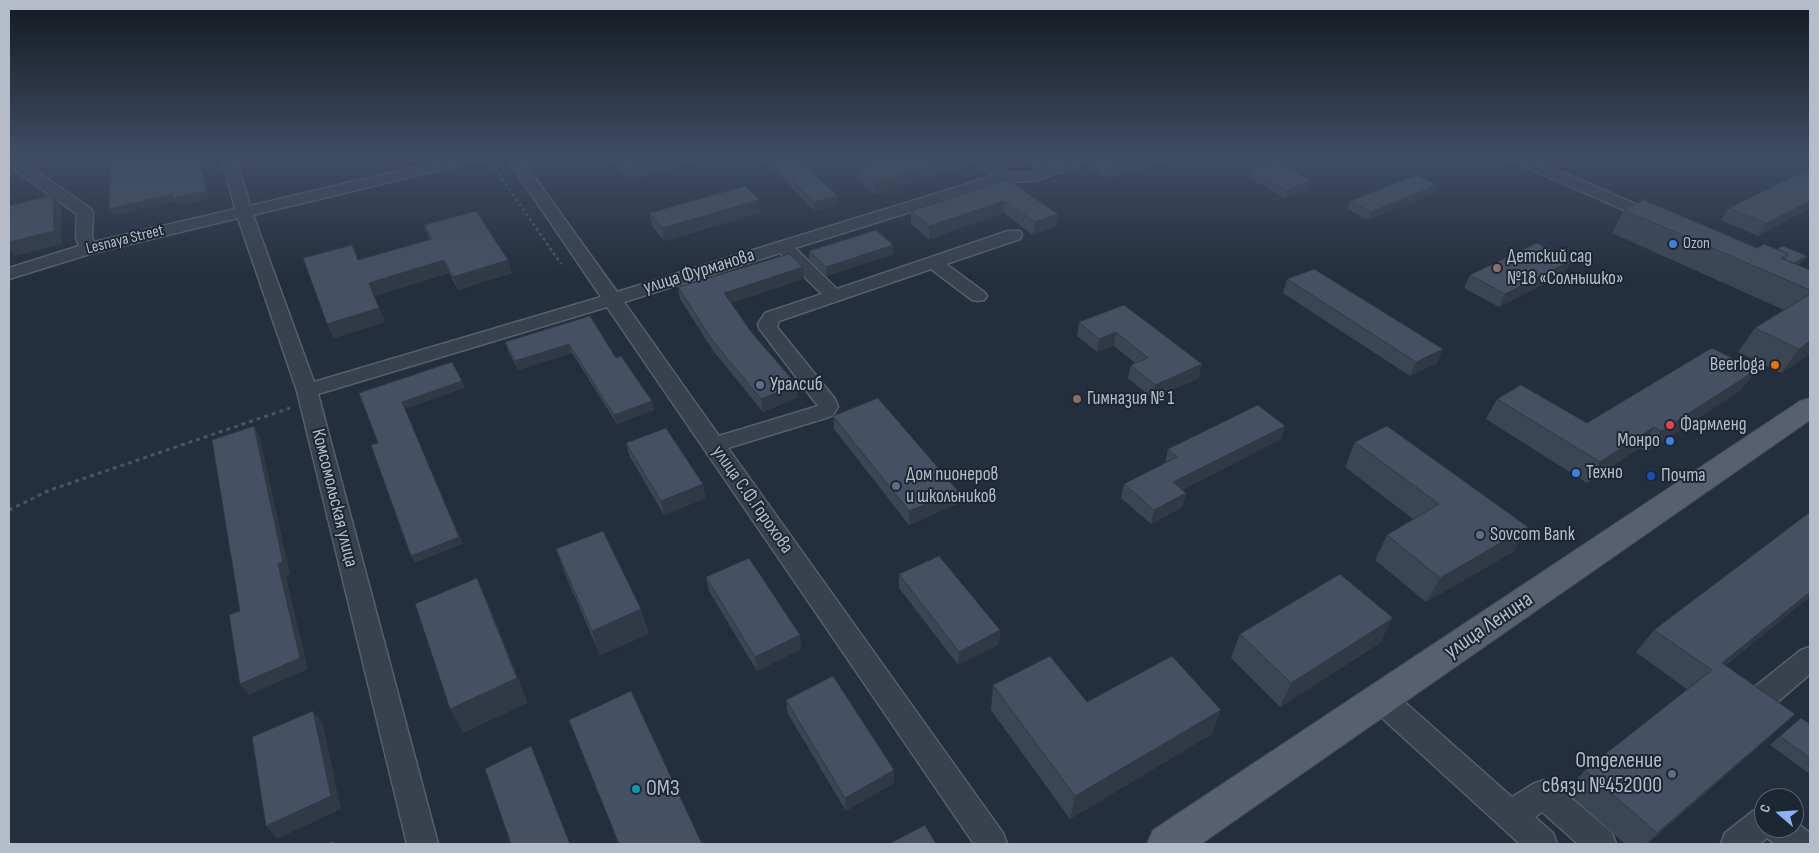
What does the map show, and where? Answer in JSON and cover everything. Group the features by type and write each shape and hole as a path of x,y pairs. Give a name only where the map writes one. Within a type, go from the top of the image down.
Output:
{"main road":[{"name":"улица Ленина","path":"1167,844 1810,407"}],"street":[{"path":"62,197 85,212 84,237 88,249"},
{"name":"Комсомольская улица","path":"240,197 308,396 422,844"},
{"name":"Lesnaya Street","path":"9,274 88,249 305,197"},
{"name":"улица С.Ф.Горохова","path":"540,197 992,844"},
{"name":"улица Фурманова","path":"308,396 941,197"},
{"path":"1605,197 1676,228"},
{"path":"714,445 826,410 828,404 767,324 776,315 1014,235"},
{"path":"783,246 834,296"},
{"path":"932,262 978,296"},
{"path":"1758,702 1810,658"},
{"path":"1381,699 1542,844"},
{"path":"1510,816 1544,794 1601,844"},
{"path":"1736,844 1754,829"}],"path":[{"path":"515,197 561,264"},
{"path":"9,510 50,490 308,396"}],"building":[{"path":"53,197 54,231 9,242 9,206"},
{"path":"109,197 161,197 109,209"},
{"path":"707,197 756,197 759,200 662,228 649,213"},
{"path":"809,197 835,197 814,202"},
{"path":"955,197 1033,197 1058,214 1035,222 1004,201 929,226 911,211"},
{"path":"1361,197 1408,197 1371,212 1350,201"},
{"path":"1752,197 1810,197 1810,201 1766,223 1729,208"},
{"path":"1644,200 1757,248 1764,244 1788,254 1781,258 1810,270 1810,290 1624,210"},
{"path":"476,211 508,260 453,277 444,260 369,283 379,308 327,324 303,258 352,245 358,260 432,239 424,225"},
{"path":"876,230 893,245 826,267 809,251"},
{"path":"1537,243 1572,260 1505,294 1470,275"},
{"path":"1783,246 1807,256 1794,263 1785,260 1788,254 1777,249"},
{"path":"789,254 803,267 724,293 752,333 797,385 761,399 712,340 678,287"},
{"path":"1314,269 1443,349 1416,362 1287,279"},
{"path":"1810,294 1810,341 1799,349 1755,328"},
{"path":"1124,305 1202,364 1155,385 1131,365 1148,358 1116,332 1099,339 1079,322"},
{"path":"590,316 616,358 621,356 652,401 614,415 569,344 515,361 505,342"},
{"path":"1710,349 1714,349 1756,370 1661,431 1654,427 1600,462 1497,399 1521,385 1587,423"},
{"path":"452,362 462,381 402,402 459,537 411,556 371,445 378,443 359,393"},
{"path":"878,398 958,491 909,511 833,416"},
{"path":"1258,405 1285,426 1173,482 1186,493 1154,510 1124,484 1177,457 1168,449"},
{"path":"254,426 283,562 278,564 300,658 240,684 229,615 240,611 212,440"},
{"path":"1387,426 1528,527 1440,578 1387,535 1439,504 1355,442"},
{"path":"666,428 703,484 661,501 626,443"},
{"path":"1810,512 1810,592 1722,663 1795,714 1657,833 1585,770 1712,670 1654,630"},
{"path":"603,531 641,609 592,631 556,549"},
{"path":"939,556 1000,630 959,652 899,574"},
{"path":"749,558 800,635 755,657 706,577"},
{"path":"1340,574 1393,618 1291,683 1240,634"},
{"path":"477,578 517,678 450,709 415,604"},
{"path":"1050,656 1087,702 1172,656 1221,710 1075,796 993,685"},
{"path":"833,676 894,770 845,798 786,700"},
{"name":"ОМЗ","path":"631,691 702,844 619,844 569,720"},
{"path":"313,711 331,796 266,826 252,737"},
{"path":"1801,718 1810,724 1810,758 1780,736"},
{"path":"531,746 570,844 511,844 485,769"},
{"path":"925,825 936,844 889,844"}],"place":[{"name":"Ozon","path":"1673,244"},
{"name":"Детский сад №18 «Солнышко»","path":"1497,268"},
{"name":"Beerloga","path":"1775,365"},
{"name":"Уралсиб","path":"760,385"},
{"name":"Гимназия № 1","path":"1077,399"},
{"name":"Фармленд","path":"1670,425"},
{"name":"Монро","path":"1670,441"},
{"name":"Техно","path":"1576,473"},
{"name":"Почта","path":"1651,476"},
{"name":"Дом пионеров и школьников","path":"896,486"},
{"name":"Sovcom Bank","path":"1480,535"},
{"name":"Отделение связи №452000","path":"1672,774"},
{"name":"ОМЗ","path":"636,789"}]}
